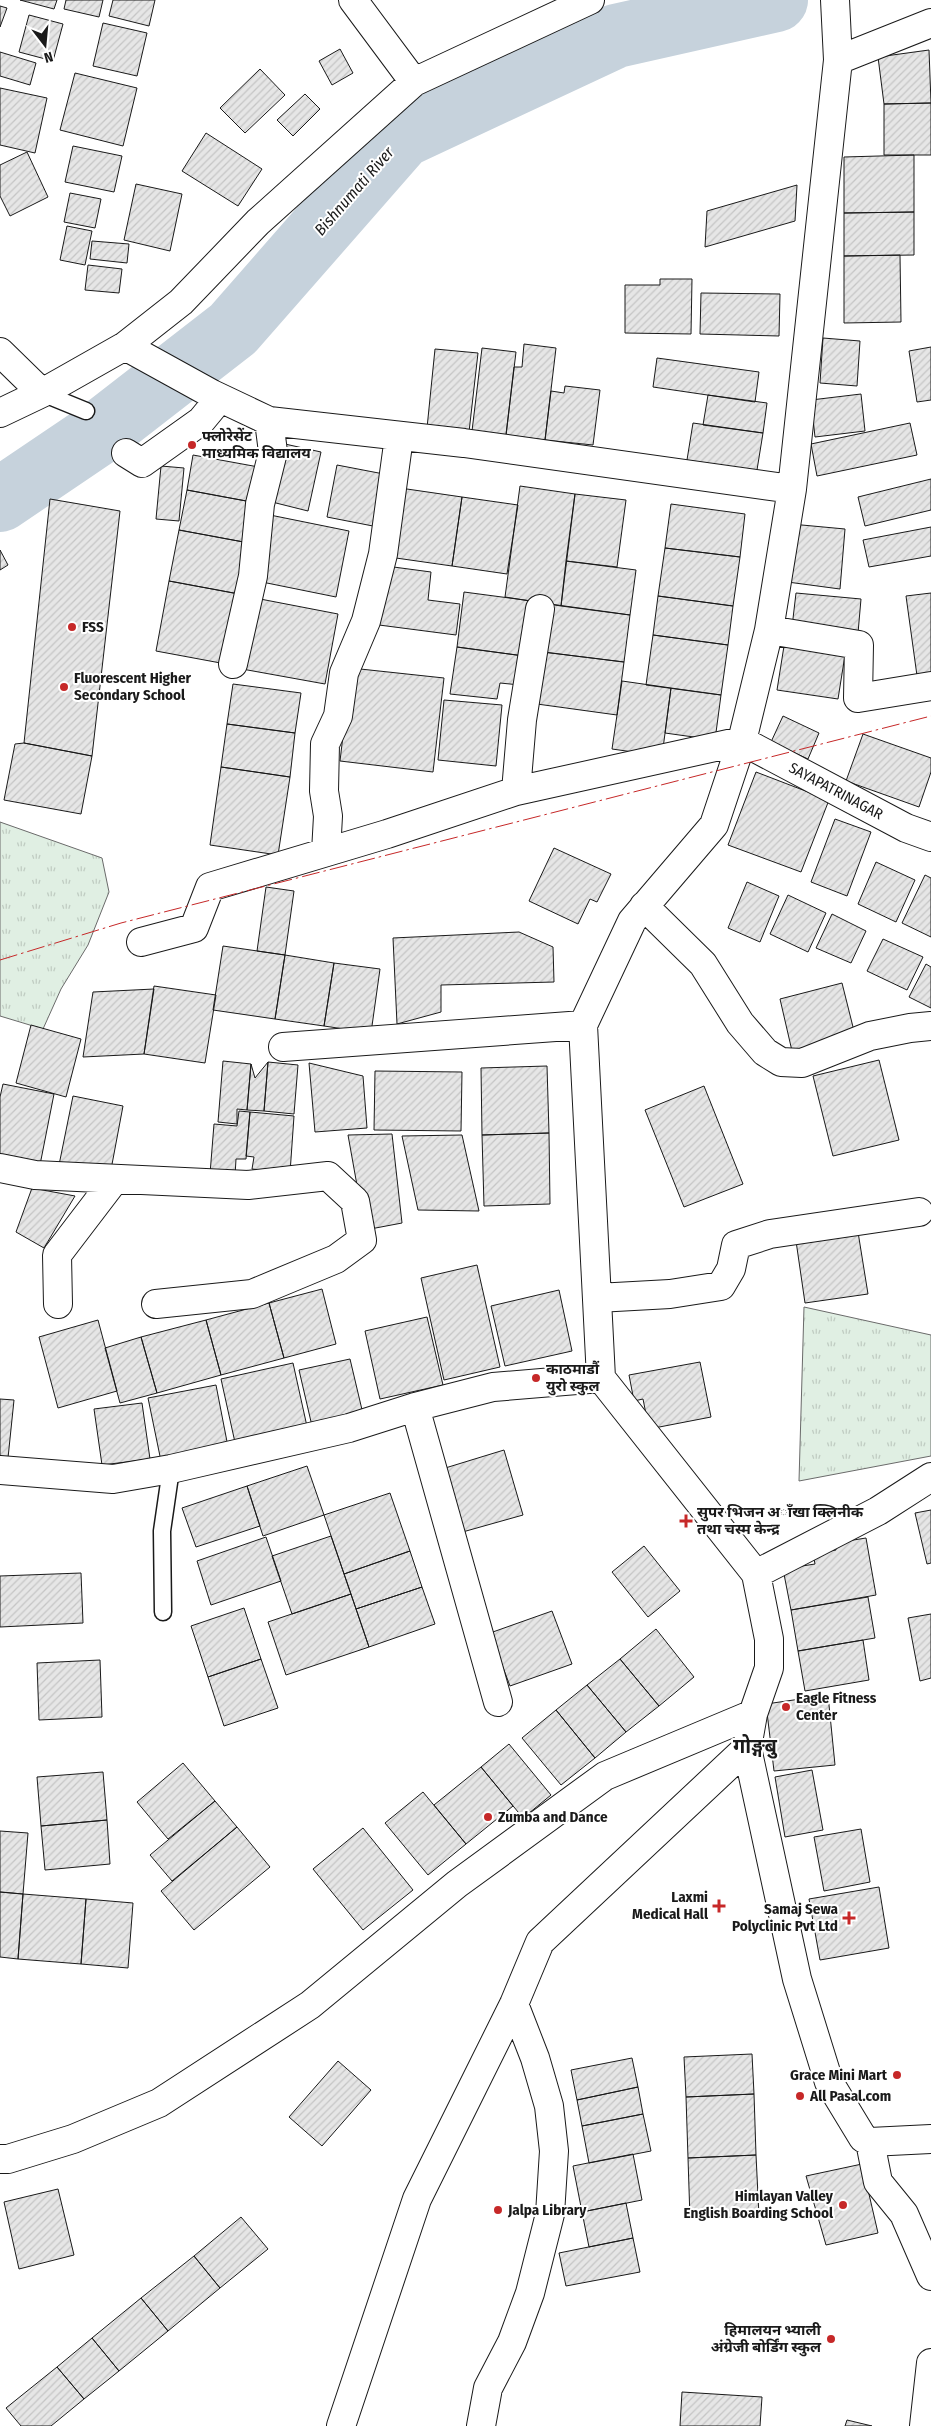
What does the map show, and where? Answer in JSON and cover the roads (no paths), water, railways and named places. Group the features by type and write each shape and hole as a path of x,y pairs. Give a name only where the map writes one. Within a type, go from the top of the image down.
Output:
{"street":[{"path":"353,0 414,82"},
{"path":"0,414 42,393 125,346 181,302 258,222 414,82 590,0"},
{"path":"835,0 838,60 792,489 769,630 742,741 714,825 632,921 583,1025 601,1378 756,1574 769,1639 769,1668 753,1714 747,1748 797,1979 829,2082 863,2138 870,2142 931,2139"},
{"path":"838,60 931,23"},
{"path":"125,346 154,360 216,396 269,421 464,443 792,489"},
{"path":"0,352 42,393"},
{"path":"126,453 142,463 201,420 216,396"},
{"path":"233,664 253,576 260,504 273,452 269,421"},
{"path":"326,852 328,816 324,791 325,744 338,716 344,673 366,621 383,554 399,437"},
{"path":"516,791 522,720 540,608"},
{"path":"769,630 859,645 858,698 931,686"},
{"path":"141,942 194,928 210,887 516,791 742,741"},
{"name":"SAYAPATRINAGAR","path":"742,741 906,828 931,837"},
{"path":"644,906 703,964 740,1023 765,1052 781,1062 802,1063 870,1036 931,1026"},
{"path":"283,1047 583,1025"},
{"path":"0,1168 35,1175 248,1185 328,1176 355,1200 362,1240 336,1259 252,1294 156,1304"},
{"path":"58,1304 57,1255 115,1179"},
{"path":"597,1298 670,1294 721,1286 731,1269 736,1245 770,1234 919,1212"},
{"path":"0,1470 113,1479 172,1469 349,1428 415,1407 493,1387 601,1378"},
{"path":"415,1407 498,1702"},
{"path":"756,1574 878,1510 931,1477"},
{"path":"0,2159 8,2159 73,2138 158,2103 310,2005 457,1884 605,1776 753,1714"},
{"path":"341,2426 417,2199 514,2004 540,1942 747,1748"},
{"path":"481,2426 488,2388 512,2342 530,2293 550,2214 554,2152 549,2106 535,2058 514,2004"},
{"path":"870,2142 878,2182 904,2214 931,2276"},
{"path":"924,2426 931,2363"}],"lane":[{"path":"42,393 86,411"},
{"path":"163,1612 162,1530 172,1469"}],"waterway":[{"name":"Bishnumati River","path":"0,500 99,433 233,329 402,136 616,36 776,0"}],"place":[{"name":"फ्लोरेसेंट माध्यमिक विद्यालय","path":"192,445"},
{"name":"FSS","path":"72,627"},
{"name":"Fluorescent Higher Secondary School","path":"64,687"},
{"name":"काठमाडौं युरो स्कुल","path":"536,1378"},
{"name":"सुपर भिजन अाँखा क्लिनीक तथा चस्म केन्द्र","path":"686,1521"},
{"name":"Eagle Fitness Center","path":"786,1707"},
{"name":"Zumba and Dance","path":"488,1817"},
{"name":"Laxmi Medical Hall","path":"719,1906"},
{"name":"Samaj Sewa Polyclinic Pvt Ltd","path":"849,1918"},
{"name":"Grace Mini Mart","path":"897,2075"},
{"name":"All Pasal.com","path":"800,2096"},
{"name":"Himlayan Valley English Boarding School","path":"843,2205"},
{"name":"Jalpa Library","path":"498,2210"},
{"name":"हिमालयन भ्याली अंग्रेजी बोर्डिंग स्कुल","path":"831,2339"}],"district":[{"name":"गोङ्गबु","path":"755,1746"}]}
